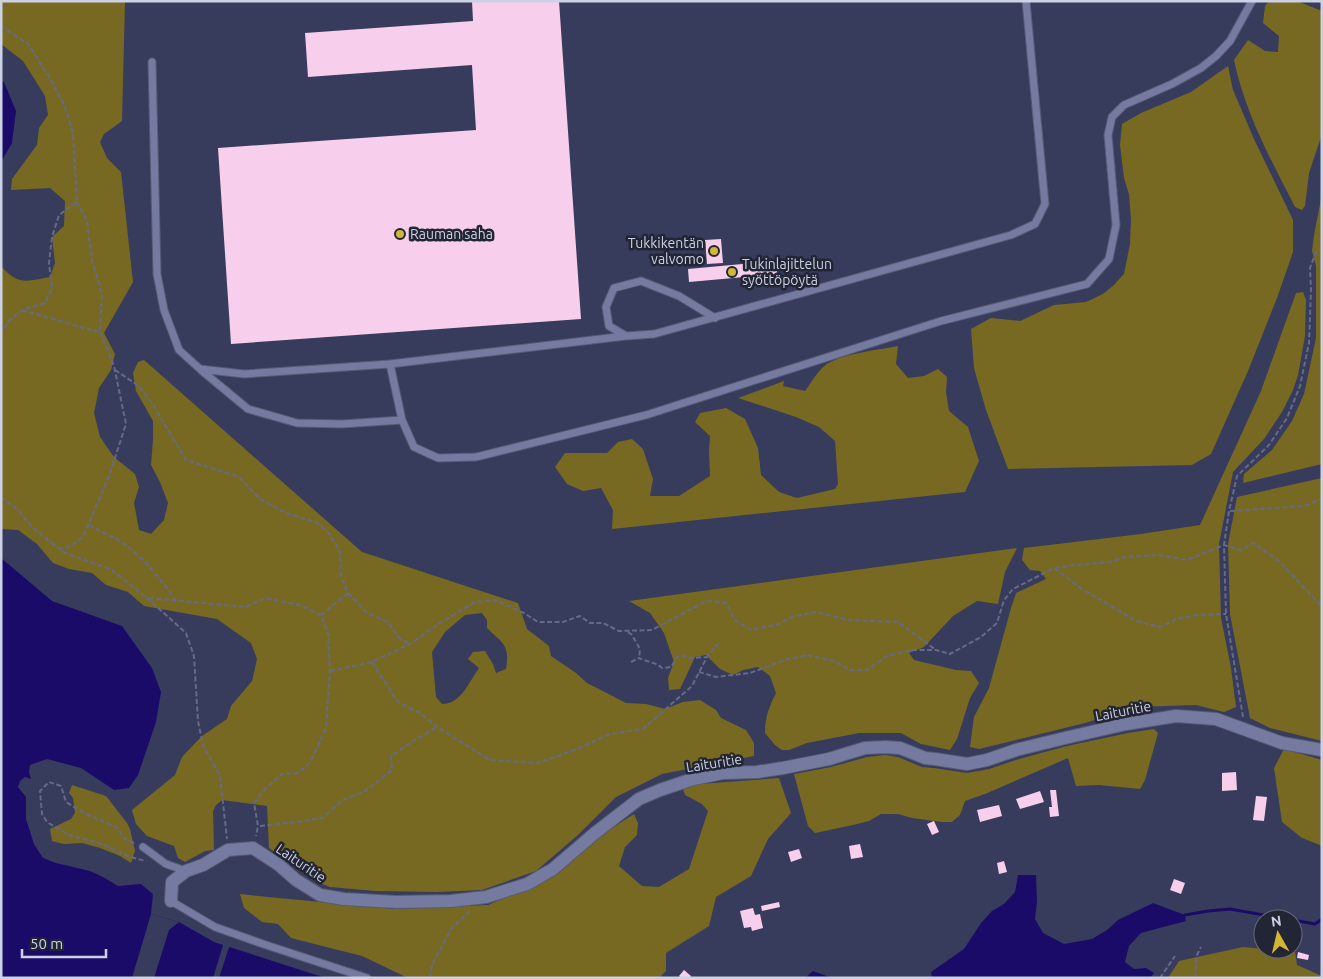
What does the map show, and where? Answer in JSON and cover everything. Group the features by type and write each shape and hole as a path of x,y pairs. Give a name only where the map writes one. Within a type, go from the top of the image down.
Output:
{"street":[{"name":"Laituritie","path":"171,901 172,882 186,871 203,865 228,850 253,848 279,865 296,880 320,895 344,899 396,902 486,897 527,884 553,869 638,799 693,779 723,773 757,772 783,768 829,759 866,748 885,746 900,748 925,758 967,764 1065,738 1126,724 1176,716 1216,719 1282,743 1322,750"}],"lane":[{"path":"200,369 244,374 390,364 654,334 1011,236 1035,224 1045,204 1026,1"},
{"path":"390,364 402,420 414,447 438,458 476,457 646,415 941,321 1087,284 1109,259 1116,225 1108,134 1112,117 1124,105 1172,84 1201,68 1216,56 1230,42 1252,1"},
{"path":"152,62 157,274 164,310 179,350 248,409 297,423 342,424 402,420"},
{"path":"626,336 609,326 606,306 614,288 641,281 679,296 715,318"},
{"path":"143,847 166,864 186,871"},
{"path":"171,901 215,927 367,978"}],"path":[{"path":"1,26 28,44 51,80 64,107 73,133 77,202 87,222 92,260 102,294 100,331 115,370 126,424 109,476 83,537 69,547 58,549"},
{"path":"2,332 10,319 22,310 45,303 52,288 49,263 52,237 59,215 77,202"},
{"path":"1244,729 1226,614 1224,545 1229,511 1237,476 1269,445 1286,418 1300,386 1309,343 1310,268 1316,252 1322,248"},
{"path":"22,310 94,331 100,331"},
{"path":"115,370 139,386 186,460 239,477 260,499 286,513 316,522 328,532 340,551 341,576 348,593 367,614 388,622 399,638 410,644"},
{"path":"1,497 17,509 32,527 58,549 112,570 186,633 194,656 198,721 201,737 203,745 220,776 228,850"},
{"path":"1229,511 1304,506 1322,499"},
{"path":"89,525 126,545 163,581 176,602"},
{"path":"699,672 716,677 750,673 785,660 806,655 834,662 850,670 868,670 887,656 912,650 936,650 950,654 981,637 997,623 1004,600 1013,589 1054,568 1110,562 1125,557 1159,555 1187,560 1224,545 1241,550 1253,543 1278,560 1322,608"},
{"path":"1054,568 1082,589 1136,621 1160,626 1176,619 1197,615 1226,614"},
{"path":"321,615 348,593"},
{"path":"147,598 246,607 265,598 300,605 321,615 328,634 330,671 326,728 310,763 298,773 282,774 266,788 254,803 258,826 253,848"},
{"path":"330,671 372,662 410,644 474,602 494,600 524,613 538,622 563,622 580,616 590,623 603,623 619,631 652,630 706,600 726,603 736,620 751,630 779,624 792,617 816,612 848,620 898,622 936,650"},
{"path":"627,631 632,635 640,649 639,658"},
{"path":"372,662 398,702 420,713 437,727 490,760 538,763 577,749 610,734 643,729 692,686 707,657 718,644"},
{"path":"639,658 646,662 658,664 662,668 671,667 678,656 681,655 690,658 707,657"},
{"path":"631,662 639,658"},
{"path":"258,826 322,818 343,800 365,791 392,770 391,756 437,727"},
{"path":"143,847 125,839 116,826 86,814 66,802 62,786 49,782 40,791 42,814 47,822 69,835 102,844 130,858 143,861 161,860"},
{"path":"430,978 432,965 451,929 472,910"},
{"path":"1195,978 1197,955 1201,947"},
{"path":"1160,978 1174,956"}],"shaded area":[{"path":"1,1 125,1 122,121 104,134 100,142 107,158 121,172 133,282 104,333 115,354 111,370 99,388 94,413 100,437 114,457 135,474 139,487 134,503 139,530 151,534 164,520 168,503 151,465 153,421 136,391 133,373 138,362 144,360 362,552 518,603 527,629 549,646 551,656 587,683 626,703 646,704 665,709 683,702 700,700 716,710 721,718 746,730 754,743 754,756 662,774 616,797 578,835 536,871 482,890 437,892 375,891 330,887 315,881 269,848 267,806 222,800 213,811 214,850 205,851 185,862 178,858 174,846 147,836 136,824 132,810 175,775 182,757 202,736 227,719 231,706 252,681 257,659 251,643 217,619 144,606 128,592 106,585 92,573 69,569 53,563 37,544 18,530 1,529 1,266 18,279 29,281 50,277 55,263 52,237 64,226 65,201 50,188 11,190 12,179 37,145 39,128 48,115 45,96 23,61 1,44","holes":["482,613 487,620 487,628 501,641 506,649 506,669 496,673 485,651 473,652 468,659 479,668 468,686 459,696 449,703 442,704 436,697 432,652 445,632 465,615"]},
{"path":"1269,1 1297,1 1322,11 1322,134 1309,173 1305,206 1302,210 1295,207 1260,136 1245,99 1234,60 1248,40 1265,51 1278,52 1279,36 1263,23 1265,6"},
{"path":"1228,66 1233,90 1293,220 1293,252 1248,371 1211,454 1192,465 1008,469 986,410 974,368 971,329 991,318 1020,321 1054,305 1086,302 1103,294 1114,285 1124,274 1130,244 1129,194 1124,178 1120,145 1122,124 1141,113 1191,92"},
{"path":"1,80 4,82 16,111 12,143 1,162"},
{"path":"1322,194 1322,464 1243,483 1244,474 1272,450 1292,421 1304,394 1316,338 1316,266 1312,251"},
{"path":"1303,292 1306,300 1305,336 1298,375 1293,390 1282,412 1264,439 1233,472 1219,544 1221,618 1231,668 1236,707 1224,712 1196,705 1136,707 1085,723 979,749 970,747 974,717 989,688 1016,593 1046,579 1040,571 1030,570 1022,560 1024,548 1200,525 1261,391 1296,293"},
{"path":"898,346 896,364 908,378 924,376 938,369 947,377 946,392 949,411 968,427 979,461 965,492 612,529 613,510 601,488 583,491 567,484 555,467 565,453 607,453 618,442 632,439 643,449 653,479 650,496 679,496 710,476 710,436 695,422 700,413 726,408 745,419 758,448 761,475 779,492 797,498 835,489 838,484 835,441 819,427 796,417 738,398 784,381 783,386 805,391 820,370 834,360"},
{"path":"1322,478 1322,741 1270,728 1250,718 1230,614 1228,544 1237,497"},
{"path":"1017,548 1005,572 998,604 977,601 953,616 924,647 909,653 914,660 956,670 971,671 979,683 970,698 957,739 950,750 921,744 901,733 859,733 807,743 789,750 782,750 765,733 768,712 776,693 770,676 758,667 743,670 733,675 720,669 706,655 695,657 680,689 669,690 668,678 674,662 664,633 650,613 629,601"},
{"path":"1,558 52,601 122,626 152,668 161,692 156,722 138,775 129,788 114,790 81,768 47,759 30,765 31,779 25,777 20,781 18,787 26,797 26,819 34,844 43,858 90,871 118,886 141,884 153,894 151,914 179,922 214,942 327,978 1,978"},
{"path":"1154,729 1158,733 1145,780 1140,789 1099,785 1076,786 1068,758 965,801 960,815 952,822 912,818 898,814 881,814 869,821 815,833 808,826 794,774 831,767 867,757 885,755 898,757 922,767 967,773 989,769 1067,746"},
{"path":"1284,749 1322,760 1322,850 1320,845 1302,838 1282,822 1274,768"},
{"path":"779,778 791,813 768,839 751,876 716,897 709,926 666,953 666,971 659,978 408,978 362,956 291,938 278,924 262,922 244,908 240,894 395,909 488,905 544,881 565,868 595,839 634,814 638,823 637,835 625,847 619,866 642,886 659,887 689,869 708,811 702,804 685,795 683,789 699,784"},
{"path":"72,785 106,796 127,823 135,851 131,863 120,856 100,848 82,843 64,844 52,841 50,829 71,819 75,813 73,798 69,793"},
{"path":"1018,875 1036,875 1037,902 1035,919 1043,933 1064,944 1092,939 1107,930 1118,920 1153,903 1185,915 1186,921 1141,933 1129,946 1125,962 1134,969 1146,968 1154,973 1150,978 932,978 931,972 964,949 981,923 1015,892"},
{"path":"1243,947 1253,948 1253,959 1296,959 1297,965 1322,976 1322,978 1168,978 1179,961"},
{"path":"813,971 832,978 805,978"}],"pier":[{"path":"151,914 179,922 169,930 154,978 132,978"},
{"path":"224,942 230,944 219,978 213,978"}],"building":[{"name":"Rauman saha","path":"472,1 559,1 581,319 231,344 218,148 476,130 472,65 308,77 305,33 473,21"},
{"name":"Tukkikentän valvomo","path":"721,239 723,263 707,264 705,240"},
{"name":"Tukinlajittelun syöttöpöytä","path":"776,261 777,274 689,282 688,269"},
{"path":"1236,772 1237,790 1222,791 1222,773"},
{"path":"1050,790 1056,790 1059,816 1050,817 1049,807 1052,807"},
{"path":"1040,791 1044,802 1020,809 1016,799"},
{"path":"1256,796 1267,797 1264,821 1253,820"},
{"path":"999,805 1002,816 980,822 977,810"},
{"path":"934,821 939,832 932,835 927,824"},
{"path":"860,844 863,857 851,859 849,846"},
{"path":"799,849 802,858 791,862 788,852"},
{"path":"1004,861 1007,872 999,874 997,863"},
{"path":"1174,879 1185,883 1181,894 1170,890"},
{"path":"779,902 780,907 762,911 761,906"},
{"path":"753,908 755,915 760,914 763,928 752,931 751,927 744,928 740,911"},
{"path":"1303,953 1309,955 1308,960 1302,959"},
{"path":"684,970 691,976 690,978 681,978 679,976"}],"waterway":[{"path":"1185,915 1230,909 1253,913"},
{"path":"1303,922 1315,924 1322,919"}],"place":[{"name":"Rauman saha","path":"400,234"},
{"name":"Tukkikentän valvomo","path":"714,251"},
{"name":"Tukinlajittelun syöttöpöytä","path":"732,272"}]}
